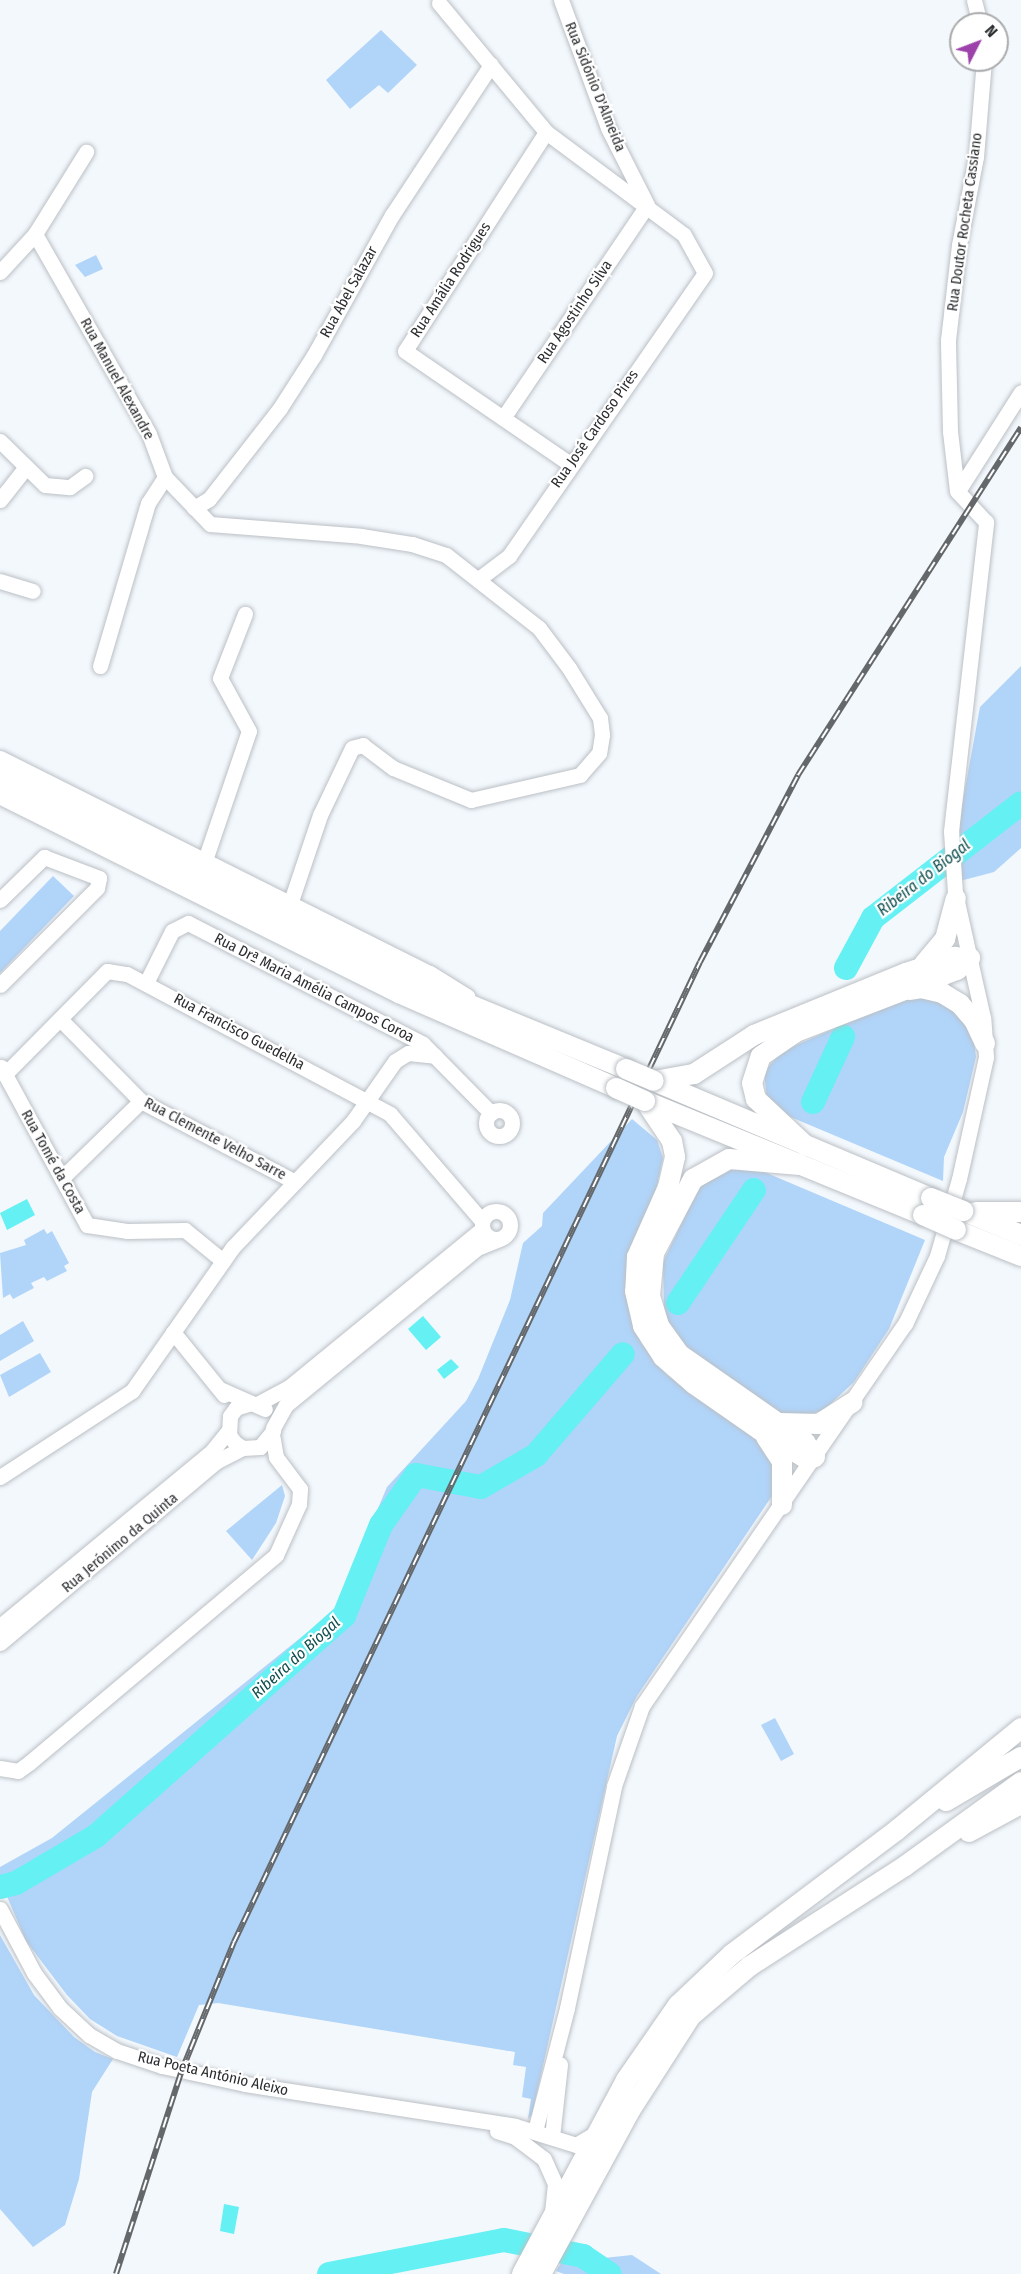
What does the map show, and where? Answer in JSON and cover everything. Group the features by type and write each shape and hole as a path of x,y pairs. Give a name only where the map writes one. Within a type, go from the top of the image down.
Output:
{"main road":[{"path":"0,775 422,985 654,1081 803,1156"},
{"path":"0,794 399,993 645,1101 803,1156 927,1207 1021,1256"},
{"path":"654,1081 694,1074 754,1035 904,982 935,955 945,939 956,898"},
{"path":"803,1156 756,1099 752,1083 761,1056 796,1032 954,957 970,958"},
{"path":"904,982 960,1004 974,1020 985,1044"},
{"path":"645,1101 672,1141 675,1157 668,1186 637,1257 635,1291 643,1326 663,1357 678,1371 765,1425 819,1424 853,1402"},
{"path":"803,1156 729,1159 693,1179 654,1253 649,1279 653,1310 667,1341 693,1366 805,1458 815,1457"},
{"path":"961,1225 1021,1212"},
{"path":"961,1225 1021,1235"},
{"path":"961,1225 1021,1270"},
{"path":"765,1425 782,1462 782,1505"},
{"path":"556,2229 599,2131 651,2040 706,1977 897,1830 1021,1728"},
{"path":"897,1830 1021,1757"},
{"path":"533,2272 556,2229 691,2016 750,1966 905,1866 1021,1782"},
{"path":"905,1866 1021,1804"}],"street":[{"name":"Rua Sidónio D'Almeida","path":"561,0 608,128 647,205"},
{"path":"439,3 546,132 647,205"},
{"name":"Rua Abel Salazar","path":"194,508 209,499 280,408 392,215 491,66"},
{"name":"Rua Doutor Rocheta Cassiano","path":"957,491 950,431 948,340 958,245 976,157 983,72"},
{"name":"Rua Amália Rodrigues","path":"546,132 405,351 570,464"},
{"path":"0,272 35,234 86,152"},
{"name":"Rua José Cardoso Pires","path":"480,579 509,556 570,464 705,273 684,235 647,205"},
{"name":"Rua Agostinho Silva","path":"503,418 647,205"},
{"name":"Rua Manuel Alexandre","path":"35,234 149,434 165,477"},
{"path":"535,2131 567,2008 614,1786 642,1706 905,1324 937,1256 970,1138 986,1058 970,958 952,874 951,831 986,522 957,491 1021,392"},
{"path":"0,441 45,485 58,488 70,487 85,476"},
{"path":"0,500 26,467"},
{"path":"100,666 148,503 165,477 210,524 361,536 412,544 446,555 480,579 538,628 569,668 600,718 602,735 599,753 580,775 527,790 471,800 393,768 363,745 352,748 320,815 290,904"},
{"path":"0,581 33,591"},
{"path":"205,860 249,731 220,678 245,614"},
{"path":"0,758 430,973 512,1023"},
{"path":"0,805 154,870"},
{"path":"0,900 44,856 99,878 97,888 0,985"},
{"name":"Rua Drª Maria Amélia Campos Coroa","path":"146,983 172,930 188,922 423,1044 491,1113"},
{"name":"Rua Francisco Guedelha","path":"4,1077 107,971 128,974 390,1114 469,1204 482,1225"},
{"name":"Rua Clemente Velho Sarre","path":"60,1019 141,1101 295,1182"},
{"path":"388,1027 395,1042 395,1060"},
{"path":"0,1477 120,1401 132,1391 223,1261 369,1101 395,1060 408,1053 435,1056"},
{"name":"Rua Tomé da Costa","path":"4,1077 87,1225 127,1231 185,1230 223,1261"},
{"path":"62,1178 141,1101"},
{"path":"469,1204 482,1211 503,1213 510,1223 506,1235 499,1239 490,1239 482,1225"},
{"name":"Rua Jerónimo da Quinta","path":"0,1626 212,1451 236,1408 254,1404 289,1387 482,1225 495,1211"},
{"name":"Rua Jerónimo da Quinta","path":"0,1643 217,1461 267,1442 286,1405 477,1248 499,1239"},
{"path":"173,1332 220,1389 235,1443 283,1467"},
{"path":"0,1768 18,1772 264,1569 276,1555 299,1504 300,1489 276,1457 270,1414 220,1389"},
{"name":"Rua Poeta António Aleixo","path":"0,1909 34,1973 60,2008 89,2035 117,2050 162,2066 245,2084 459,2121 535,2131 576,2145 599,2131"},
{"path":"552,2137 567,2008"},
{"name":"Rua Poeta António Aleixo","path":"459,2121 515,2137 544,2159 555,2184 556,2229"}],"shaded area":[{"path":"381,30 417,65 388,93 379,85 350,109 326,80"},
{"path":"96,255 103,269 85,277 75,265"},
{"path":"1021,666 1021,848 994,872 960,881 960,816 980,707"},
{"path":"53,876 74,896 0,973 0,931"},
{"path":"930,996 954,1008 973,1032 976,1057 963,1112 944,1157 943,1181 781,1113 767,1100 764,1072 782,1051 908,997"},
{"path":"632,1119 657,1140 663,1158 630,1310 641,1343 666,1374 759,1438 776,1471 774,1493 637,1696 617,1736 532,2115 528,2119 531,2099 522,2097 526,2067 513,2065 515,2052 218,2003 199,2005 177,2057 117,2036 90,2019 67,1995 26,1941 0,1880 0,1867 52,1838 335,1610 387,1487 466,1401 478,1379 510,1300 523,1243 542,1226 543,1213"},
{"path":"737,1166 755,1168 925,1240 889,1329 854,1382 824,1410 804,1416 784,1416 690,1352 673,1334 664,1310 663,1262 697,1191 708,1179"},
{"path":"44,1229 47,1234 52,1231 69,1263 64,1266 67,1271 47,1281 44,1277 31,1283 34,1288 13,1299 10,1294 3,1298 0,1253 26,1245 24,1240"},
{"path":"23,1321 34,1341 0,1361 0,1335"},
{"path":"40,1353 51,1372 9,1397 0,1375"},
{"path":"282,1485 285,1496 276,1523 252,1560 226,1531"},
{"path":"775,1718 794,1754 781,1761 761,1725"},
{"path":"0,1935 34,1995 74,2037 95,2052 113,2059 92,2092 79,2179 65,2225 33,2247 0,2209"},
{"path":"573,2244 604,2258 632,2255 661,2274 564,2274 556,2271"}],"water":[{"path":"27,1199 35,1215 7,1230 0,1213"},
{"path":"423,1316 441,1337 426,1350 408,1329"},
{"path":"451,1359 459,1367 444,1379 437,1370"},
{"path":"224,2204 239,2207 234,2234 220,2231"}],"waterway":[{"name":"Ribeira do Biogal","path":"846,968 873,918 1021,803"},
{"name":"Ribeira do Biogal","path":"813,1102 843,1037"},
{"name":"Ribeira do Biogal","path":"678,1303 754,1190"},
{"name":"Ribeira do Biogal","path":"0,1887 16,1883 96,1836 344,1616 381,1525 416,1475 481,1487 536,1455 623,1354"},
{"path":"329,2274 504,2240 583,2256 610,2274"}],"railway":[{"path":"116,2274 182,2070 234,1942 700,962 798,775 1021,427"}]}
